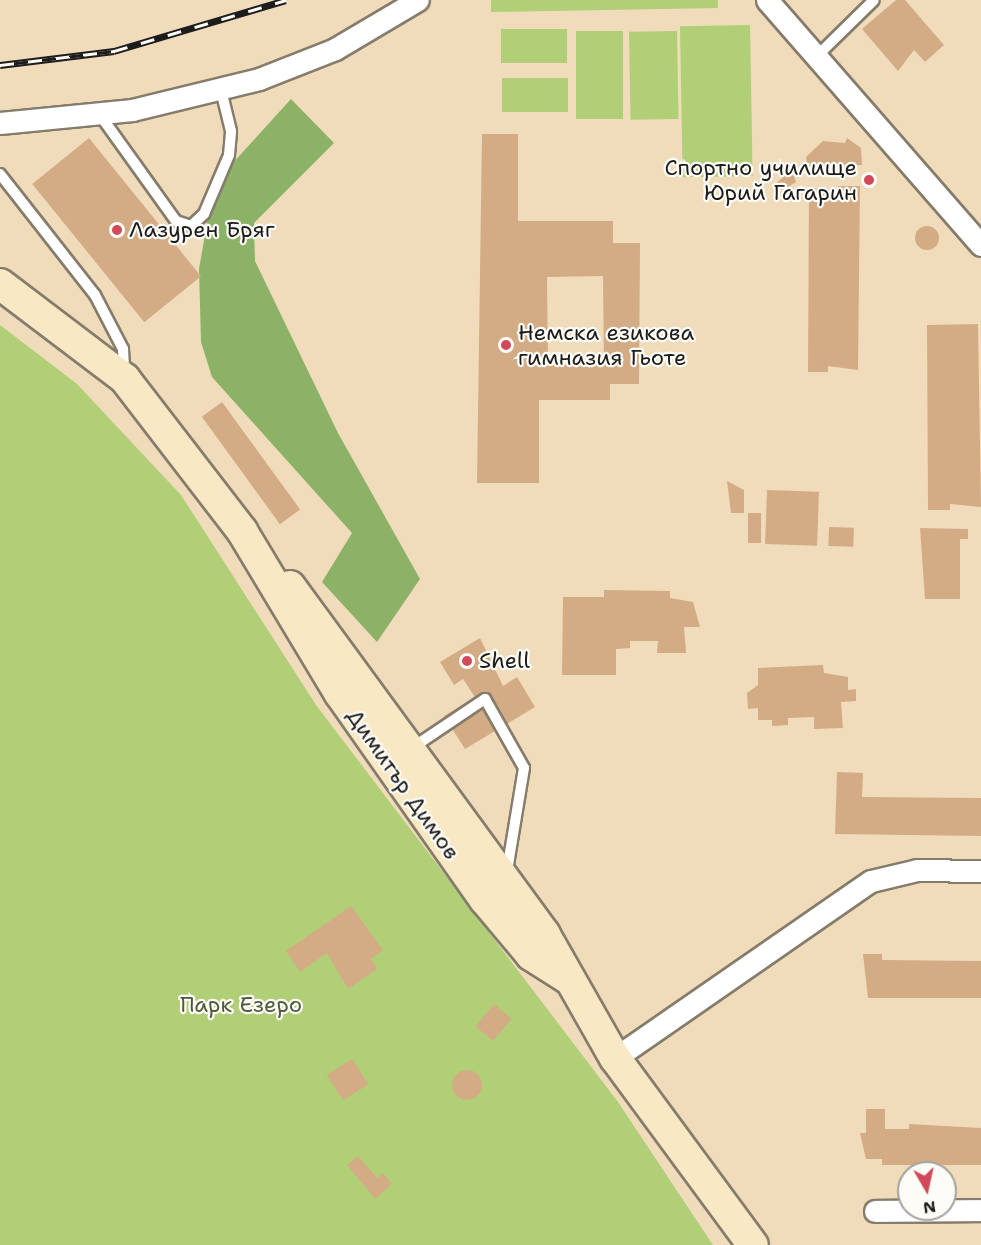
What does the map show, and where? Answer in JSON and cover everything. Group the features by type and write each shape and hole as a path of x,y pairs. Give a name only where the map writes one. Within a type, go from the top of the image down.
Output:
{"main road":[{"name":"Димитър Димов","path":"0,284 125,379 267,567 340,694 485,900 531,955 567,978"},
{"name":"Димитър Димов","path":"267,567 302,595 409,750 545,935 567,978 615,1058 753,1245"}],"street":[{"path":"0,123 100,115 221,90 297,66 418,0"},
{"path":"767,0 818,55 981,244"},
{"path":"615,1058 871,881 917,870 981,871"},
{"path":"875,1211 981,1210"}],"lane":[{"path":"818,55 874,0"},
{"path":"100,115 176,221 191,226 204,214 229,155 231,130 221,90"},
{"path":"0,174 95,295 123,349 125,379"},
{"path":"409,750 484,699 524,768 506,884"}],"green space":[{"path":"491,0 718,0 718,8 491,12"},
{"path":"750,25 753,176 683,177 680,26"},
{"path":"501,29 567,29 567,63 501,63"},
{"path":"576,31 623,31 623,119 576,119"},
{"path":"677,31 679,119 631,120 629,32"},
{"path":"502,78 568,78 568,112 502,112"},
{"path":"291,99 334,143 254,223 255,261 338,433 420,579 377,642 322,582 352,533 212,377 201,342 199,269 210,206 231,165"},
{"name":"Парк Езеро","path":"0,325 77,384 181,495 316,705 618,1102 713,1245 0,1245"}],"building":[{"path":"896,0 905,0 944,45 925,62 914,50 898,71 862,29"},
{"path":"482,134 518,134 518,221 613,221 613,243 640,243 639,384 610,384 610,400 539,400 539,483 477,483","holes":["603,276 604,365 548,365 547,277"]},
{"name":"Лазурен Бряг","path":"89,138 201,276 144,322 32,184"},
{"path":"847,138 861,148 862,165 807,166 806,157 823,141 845,143"},
{"path":"792,170 796,182 783,190 776,183"},
{"path":"838,186 860,186 858,370 828,366 828,372 808,372 809,188 838,191"},
{"path":"927,226 932,227 938,233 938,243 932,249 927,250 922,249 916,243 915,238 916,233 922,227"},
{"path":"978,324 981,507 950,504 950,510 928,510 927,325"},
{"path":"222,402 300,510 280,524 202,417"},
{"path":"727,481 744,490 744,513 731,513"},
{"path":"767,490 819,492 817,546 765,544"},
{"path":"748,513 761,513 761,543 748,543"},
{"path":"829,527 854,528 853,547 828,546"},
{"path":"920,528 968,529 968,539 960,539 960,599 925,599"},
{"path":"604,590 670,591 670,598 693,602 700,627 684,627 686,653 657,653 658,641 630,641 630,648 616,649 616,675 562,675 563,597 604,597"},
{"path":"480,638 503,686 517,677 535,707 465,749 444,716 475,697 463,679 454,685 440,662"},
{"path":"823,665 824,673 848,677 848,690 856,689 856,701 841,702 843,728 814,729 814,717 788,718 788,725 772,726 772,720 758,720 758,708 748,709 747,693 758,685 758,668"},
{"path":"837,772 863,773 862,797 981,798 981,836 835,834"},
{"path":"351,906 383,950 371,959 377,969 348,989 327,953 300,972 286,951"},
{"path":"863,954 882,954 882,960 981,961 981,998 868,998"},
{"path":"494,1004 512,1019 493,1041 475,1026"},
{"path":"352,1059 368,1084 343,1100 327,1075"},
{"path":"467,1070 478,1074 482,1085 478,1096 467,1100 456,1096 452,1085 456,1074"},
{"path":"866,1109 885,1109 885,1129 909,1129 909,1124 981,1128 981,1165 957,1165 957,1161 897,1161 897,1165 882,1165 882,1159 866,1159 860,1133 866,1133"},
{"path":"358,1156 377,1178 383,1173 392,1184 375,1199 347,1165"}],"railway":[{"path":"0,65 114,51 286,0"}],"place":[{"name":"Спортно училище Юрий Гагарин","path":"869,180"},
{"name":"Лазурен Бряг","path":"117,230"},
{"name":"Немска езикова гимназия Гьоте","path":"506,345"},
{"name":"Shell","path":"467,661"}]}
